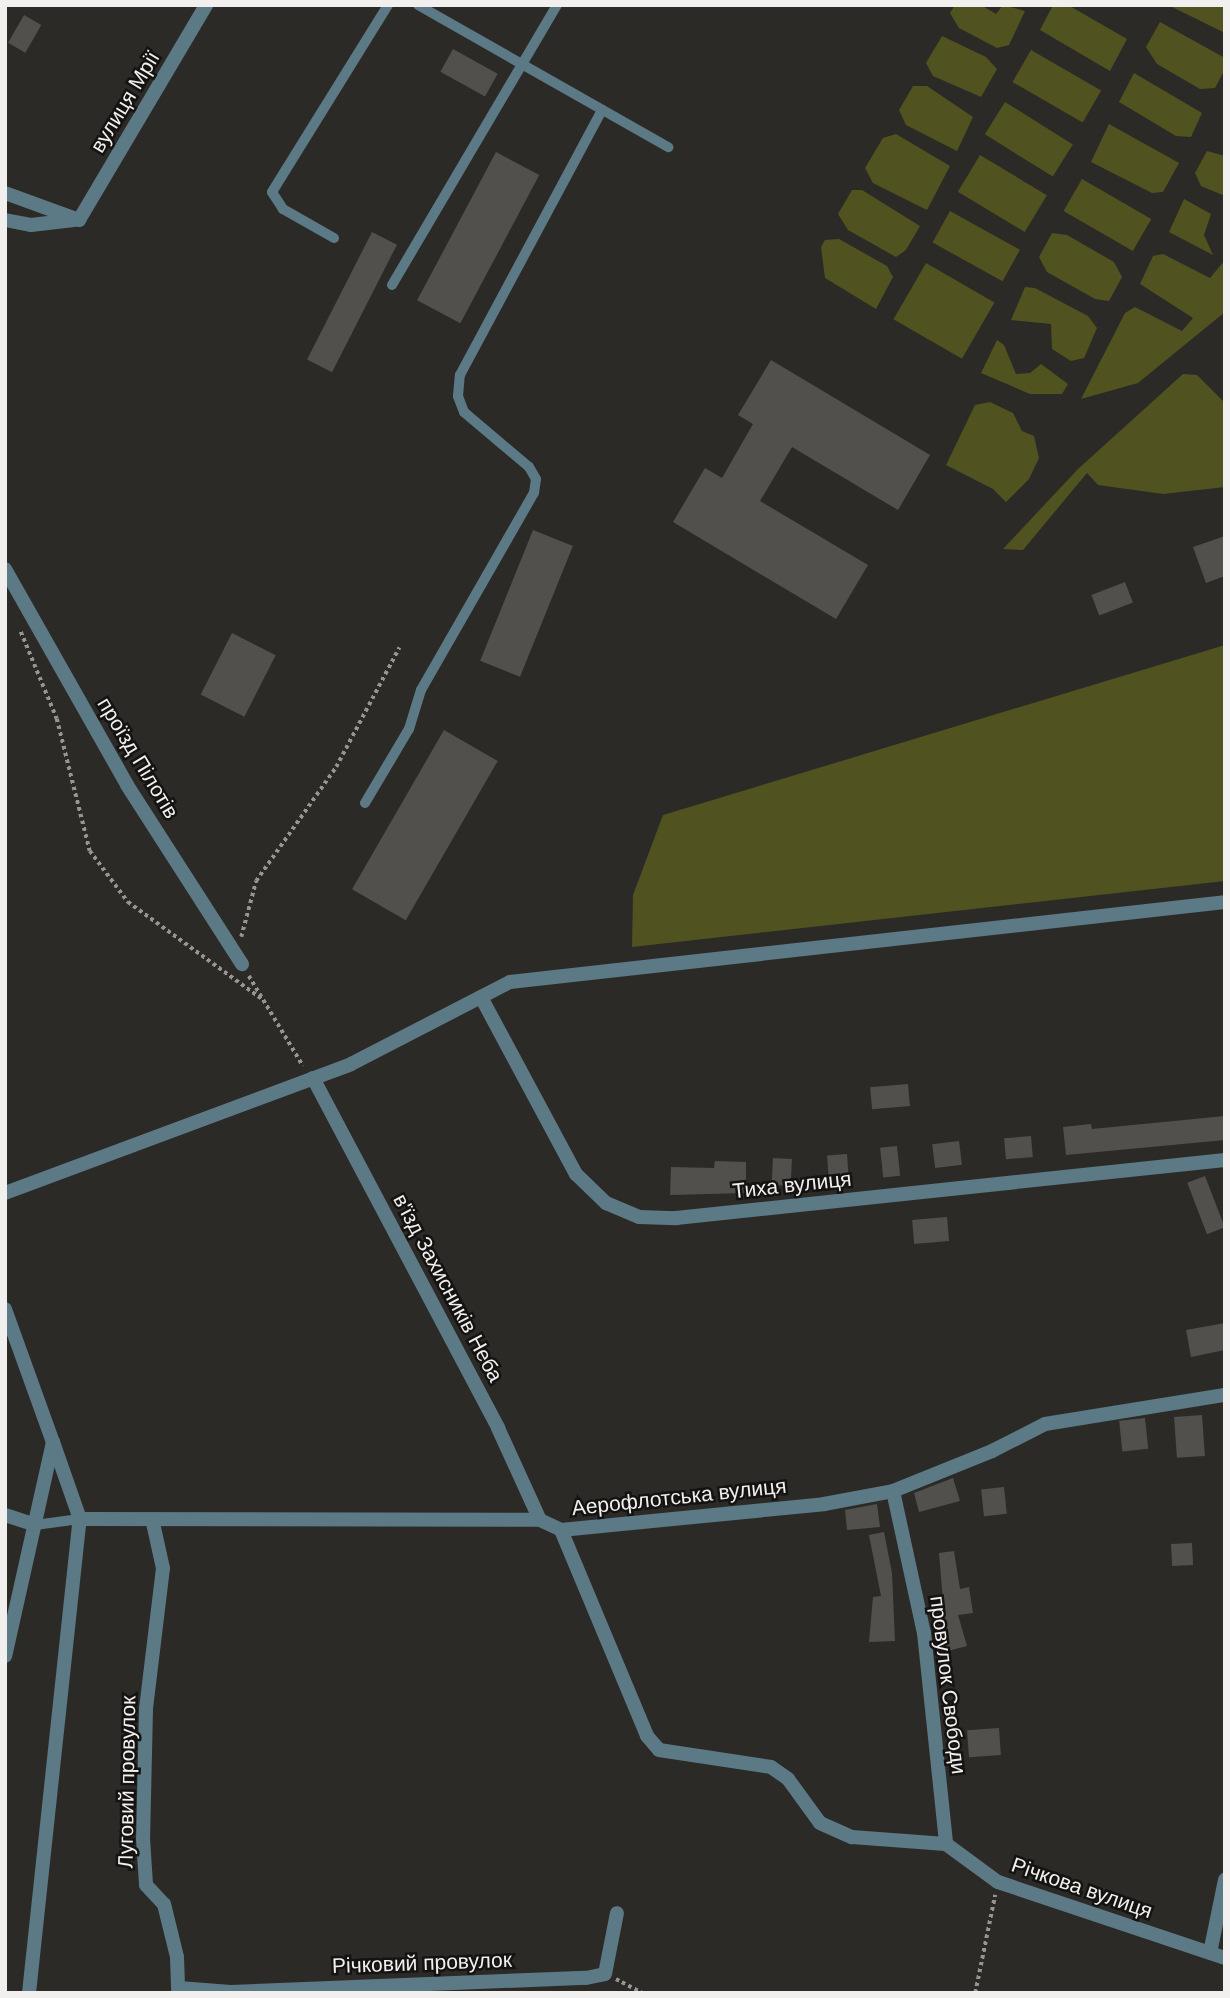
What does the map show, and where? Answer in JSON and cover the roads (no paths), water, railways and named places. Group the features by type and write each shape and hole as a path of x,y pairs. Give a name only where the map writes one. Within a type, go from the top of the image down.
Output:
{"street":[{"name":"вулиця Мрії","path":"79,220 206,5"},
{"path":"5,194 79,220"},
{"path":"5,220 30,225 79,220"},
{"name":"проїзд Пілотів","path":"5,569 127,785 242,964"},
{"path":"5,1193 313,1078 510,982 1225,902"},
{"name":"Тиха вулиця","path":"481,998 576,1174 606,1203 639,1217 690,1217 1225,1160"},
{"name":"в'їзд Захисників Неба","path":"313,1078 498,1428 540,1520"},
{"path":"5,1310 8,1327 80,1519 29,1993"},
{"name":"Аерофлотська вулиця","path":"80,1519 153,1523 540,1520 561,1530 824,1504 894,1492 992,1451 1045,1424 1225,1395"},
{"path":"5,1656 53,1442"},
{"name":"провулок Свободи","path":"894,1492 924,1633 946,1844"},
{"path":"5,1515 35,1525"},
{"name":"Луговий провулок","path":"153,1523 163,1569 146,1709 143,1838 146,1885 164,1904 177,1957 178,1990"},
{"path":"561,1530 647,1736 659,1749 771,1767 788,1779 820,1824 852,1837 946,1844"},
{"name":"Річкова вулиця","path":"946,1844 998,1882 1225,1958"},
{"path":"1210,1954 1225,1880"},
{"name":"Річковий провулок","path":"178,1990 231,1992 586,1978 605,1973 617,1913"}],"lane":[{"path":"334,239 283,209 272,192 388,5"},
{"path":"418,5 668,147"},
{"path":"392,285 524,66 557,5"},
{"path":"365,803 409,729 421,690 534,493 536,479 528,467 464,412 458,396 460,375 602,110"},
{"path":"35,1525 80,1519"}]}
